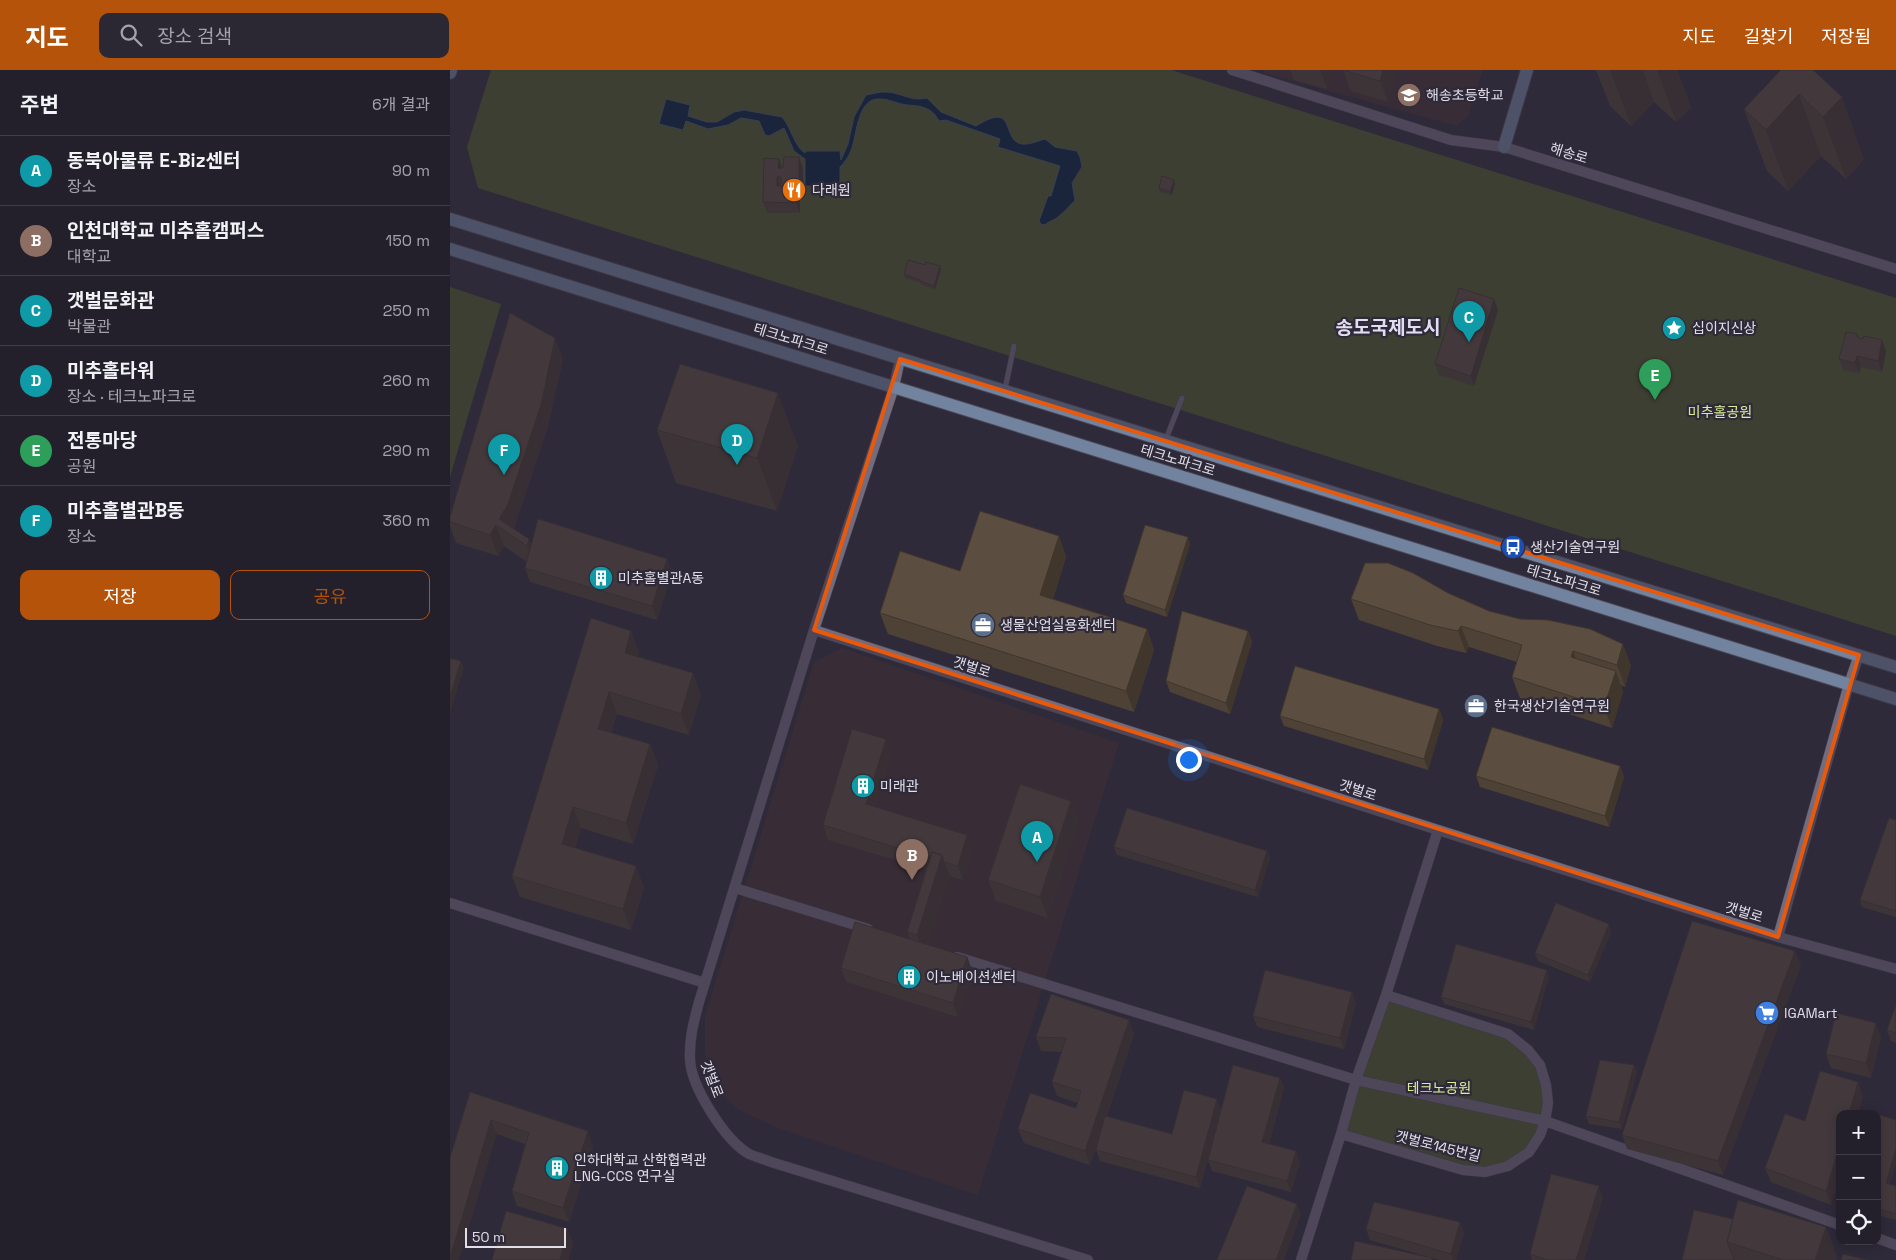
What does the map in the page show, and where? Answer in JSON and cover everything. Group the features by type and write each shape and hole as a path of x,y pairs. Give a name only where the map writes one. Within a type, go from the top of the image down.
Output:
{"street":[{"name":"해송로","path":"1232,70 1451,140 1504,147 1896,269"},
{"path":"1504,147 1527,70"},
{"name":"테크노파크로","path":"450,219 1896,667"},
{"name":"테크노파크로","path":"450,249 1896,699"},
{"name":"갯벌로","path":"900,359 894,387 814,630 705,983 692,1030 690,1060 706,1104 720,1125 748,1153 771,1162 1088,1260"},
{"name":"갯벌로","path":"814,630 1778,937 1896,969"},
{"path":"1778,937 1849,684 1859,655"},
{"path":"1301,1260 1356,1080 1386,995 1438,830"},
{"path":"735,888 881,933"},
{"path":"450,903 705,983"},
{"path":"947,954 1356,1080 1545,1121 1836,1224"},
{"name":"갯벌로145번길","path":"1341,1134 1463,1170 1485,1172 1508,1166 1529,1152 1540,1135 1545,1121 1548,1103 1546,1086 1540,1065 1528,1050 1508,1034 1386,995"},
{"path":"1881,1239 1896,1244"}],"lane":[{"path":"1004,391 1014,346"},
{"path":"1166,440 1182,398"}],"highlighted area":[{"path":"900,359 1859,655 1778,937 814,630"}],"shaded area":[{"name":"해송초등학교","path":"1265,70 1483,70 1468,116 1457,126 1264,73"},
{"path":"842,648 1119,743 978,1195 778,1128 739,1110 719,1092 705,1055 705,1016 814,662"}],"green space":[{"name":"미추홀공원","path":"491,70 1171,70 1896,298 1896,636 478,188 467,147"},
{"path":"450,287 501,304 450,477"},
{"name":"테크노공원","path":"1386,995 1508,1034 1540,1065 1548,1103 1529,1152 1485,1172 1341,1134"}],"water":[{"path":"881,92 914,99 927,98 941,112 976,126 989,119 998,117 1003,119 1015,141 1022,144 1045,139 1055,147 1077,151 1082,167 1072,183 1075,200 1057,218 1045,225 1041,224 1039,221 1048,196 1051,196 1060,166 998,147 1000,139 946,120 939,121 926,108 887,100 873,100 867,103 863,109 851,151 840,167 840,186 805,186 805,159 794,151 784,128 769,136 765,135 759,121 741,118 728,125 708,129 686,121 683,130 659,124 666,99 690,105 688,116 707,122 717,122 734,112 744,110 782,117 798,146 805,153 806,151 840,151 841,160 848,144 854,117 866,95"}],"building":[{"path":"1343,70 1383,70 1380,81"},
{"path":"1781,70 1813,70 1842,97 1823,117 1799,94 1766,130 1744,109"},
{"path":"784,157 799,157 799,183 781,183 781,177 777,177 777,186 796,186 796,203 763,202 764,158 779,159 778,168 783,168"},
{"path":"1162,176 1174,180 1170,192 1159,188"},
{"path":"908,260 925,265 926,262 940,266 934,286 904,274"},
{"path":"1459,288 1494,299 1471,376 1435,364"},
{"path":"510,313 555,338 541,405 508,504 499,519 529,539 527,546 496,525 490,535 450,522"},
{"path":"1846,332 1857,334 1857,337 1863,339 1864,336 1882,340 1878,361 1857,356 1855,363 1839,359"},
{"path":"680,364 778,393 757,458 657,430"},
{"name":"생물산업실용화센터","path":"980,511 1059,536 1040,595 1147,629 1126,691 880,613 900,551 960,571"},
{"name":"미추홀별관A동","path":"538,519 667,559 652,606 525,568"},
{"path":"1145,525 1188,537 1165,610 1123,595"},
{"path":"1365,563 1388,563 1413,573 1448,593 1489,611 1520,619 1548,620 1590,629 1623,644 1617,665 1573,651 1571,657 1616,671 1604,707 1512,677 1522,645 1461,626 1458,631 1430,625 1351,599"},
{"path":"1182,611 1248,631 1226,703 1166,681"},
{"path":"591,618 631,631 625,653 693,673 681,714 609,692 598,729 650,744 626,823 573,807 562,844 636,866 623,909 512,876"},
{"path":"450,658 461,661 450,697"},
{"path":"1295,666 1439,709 1424,759 1280,716"},
{"path":"1492,727 1620,766 1605,816 1476,776"},
{"name":"미래관","path":"852,729 886,739 866,804 967,835 958,866 944,862 942,855 932,852 930,858 823,825"},
{"path":"1020,784 1071,801 1040,897 988,880"},
{"path":"1127,808 1267,851 1255,890 1114,847"},
{"path":"1889,818 1896,820 1896,911 1860,900"},
{"path":"932,852 942,855 917,935 907,932"},
{"path":"1556,903 1609,924 1588,975 1535,953"},
{"path":"1692,921 1795,951 1718,1161 1622,1135"},
{"name":"이노베이션센터","path":"855,922 967,957 953,1003 841,968"},
{"path":"1456,944 1547,970 1531,1022 1441,997"},
{"path":"1265,970 1352,992 1340,1038 1253,1016"},
{"path":"1051,994 1129,1020 1085,1151 1018,1129 1030,1093 1076,1108 1081,1091 1052,1082 1066,1038 1036,1037"},
{"path":"1896,1005 1896,1033 1887,1030"},
{"path":"1836,1013 1876,1023 1866,1063 1826,1054"},
{"path":"1600,1060 1634,1065 1619,1122 1586,1116"},
{"path":"1233,1065 1280,1078 1262,1142 1296,1151 1287,1181 1208,1160"},
{"path":"1820,1071 1858,1082 1850,1110 1836,1110 1836,1157 1826,1191 1765,1168 1785,1114 1805,1121"},
{"path":"1184,1090 1217,1099 1196,1177 1096,1150 1105,1116 1172,1134"},
{"name":"인하대학교 산학협력관 LNG-CCS 연구실","path":"470,1092 588,1131 563,1208 512,1191 529,1133 491,1120 450,1258 450,1158"},
{"path":"1881,1115 1896,1120 1896,1149 1886,1183 1896,1186 1896,1214 1881,1209"},
{"path":"1551,1174 1599,1186 1576,1260 1548,1260 1530,1254"},
{"path":"1247,1186 1297,1204 1276,1260 1217,1260"},
{"path":"1738,1200 1826,1227 1815,1260 1783,1260 1727,1242"},
{"path":"1374,1202 1460,1222 1451,1254 1366,1229"},
{"path":"1694,1210 1733,1219 1727,1242 1734,1260 1682,1260"},
{"path":"506,1211 568,1229 560,1260 492,1260"},
{"path":"1355,1241 1432,1258 1432,1260 1351,1260"},
{"path":"1843,1254 1867,1260 1841,1260"}],"place":[{"name":"해송초등학교","path":"1409,95"},
{"name":"다래원","path":"794,190"},
{"name":"십이지신상","path":"1674,328"},
{"name":"갯벌문화관","path":"1469,342"},
{"name":"전통마당","path":"1655,400"},
{"name":"미추홀타워","path":"737,465"},
{"name":"미추홀별관B동","path":"504,475"},
{"name":"생산기술연구원","path":"1513,547"},
{"name":"미추홀별관A동","path":"601,578"},
{"name":"생물산업실용화센터","path":"983,625"},
{"name":"한국생산기술연구원","path":"1476,706"},
{"name":"미래관","path":"863,786"},
{"name":"동북아물류 E-Biz센터","path":"1037,862"},
{"name":"인천대학교 미추홀캠퍼스","path":"912,880"},
{"name":"이노베이션센터","path":"909,977"},
{"name":"IGAMart","path":"1767,1013"},
{"name":"인하대학교 산학협력관 LNG-CCS 연구실","path":"557,1168"}],"district":[{"name":"송도국제도시","path":"1388,327"}]}
